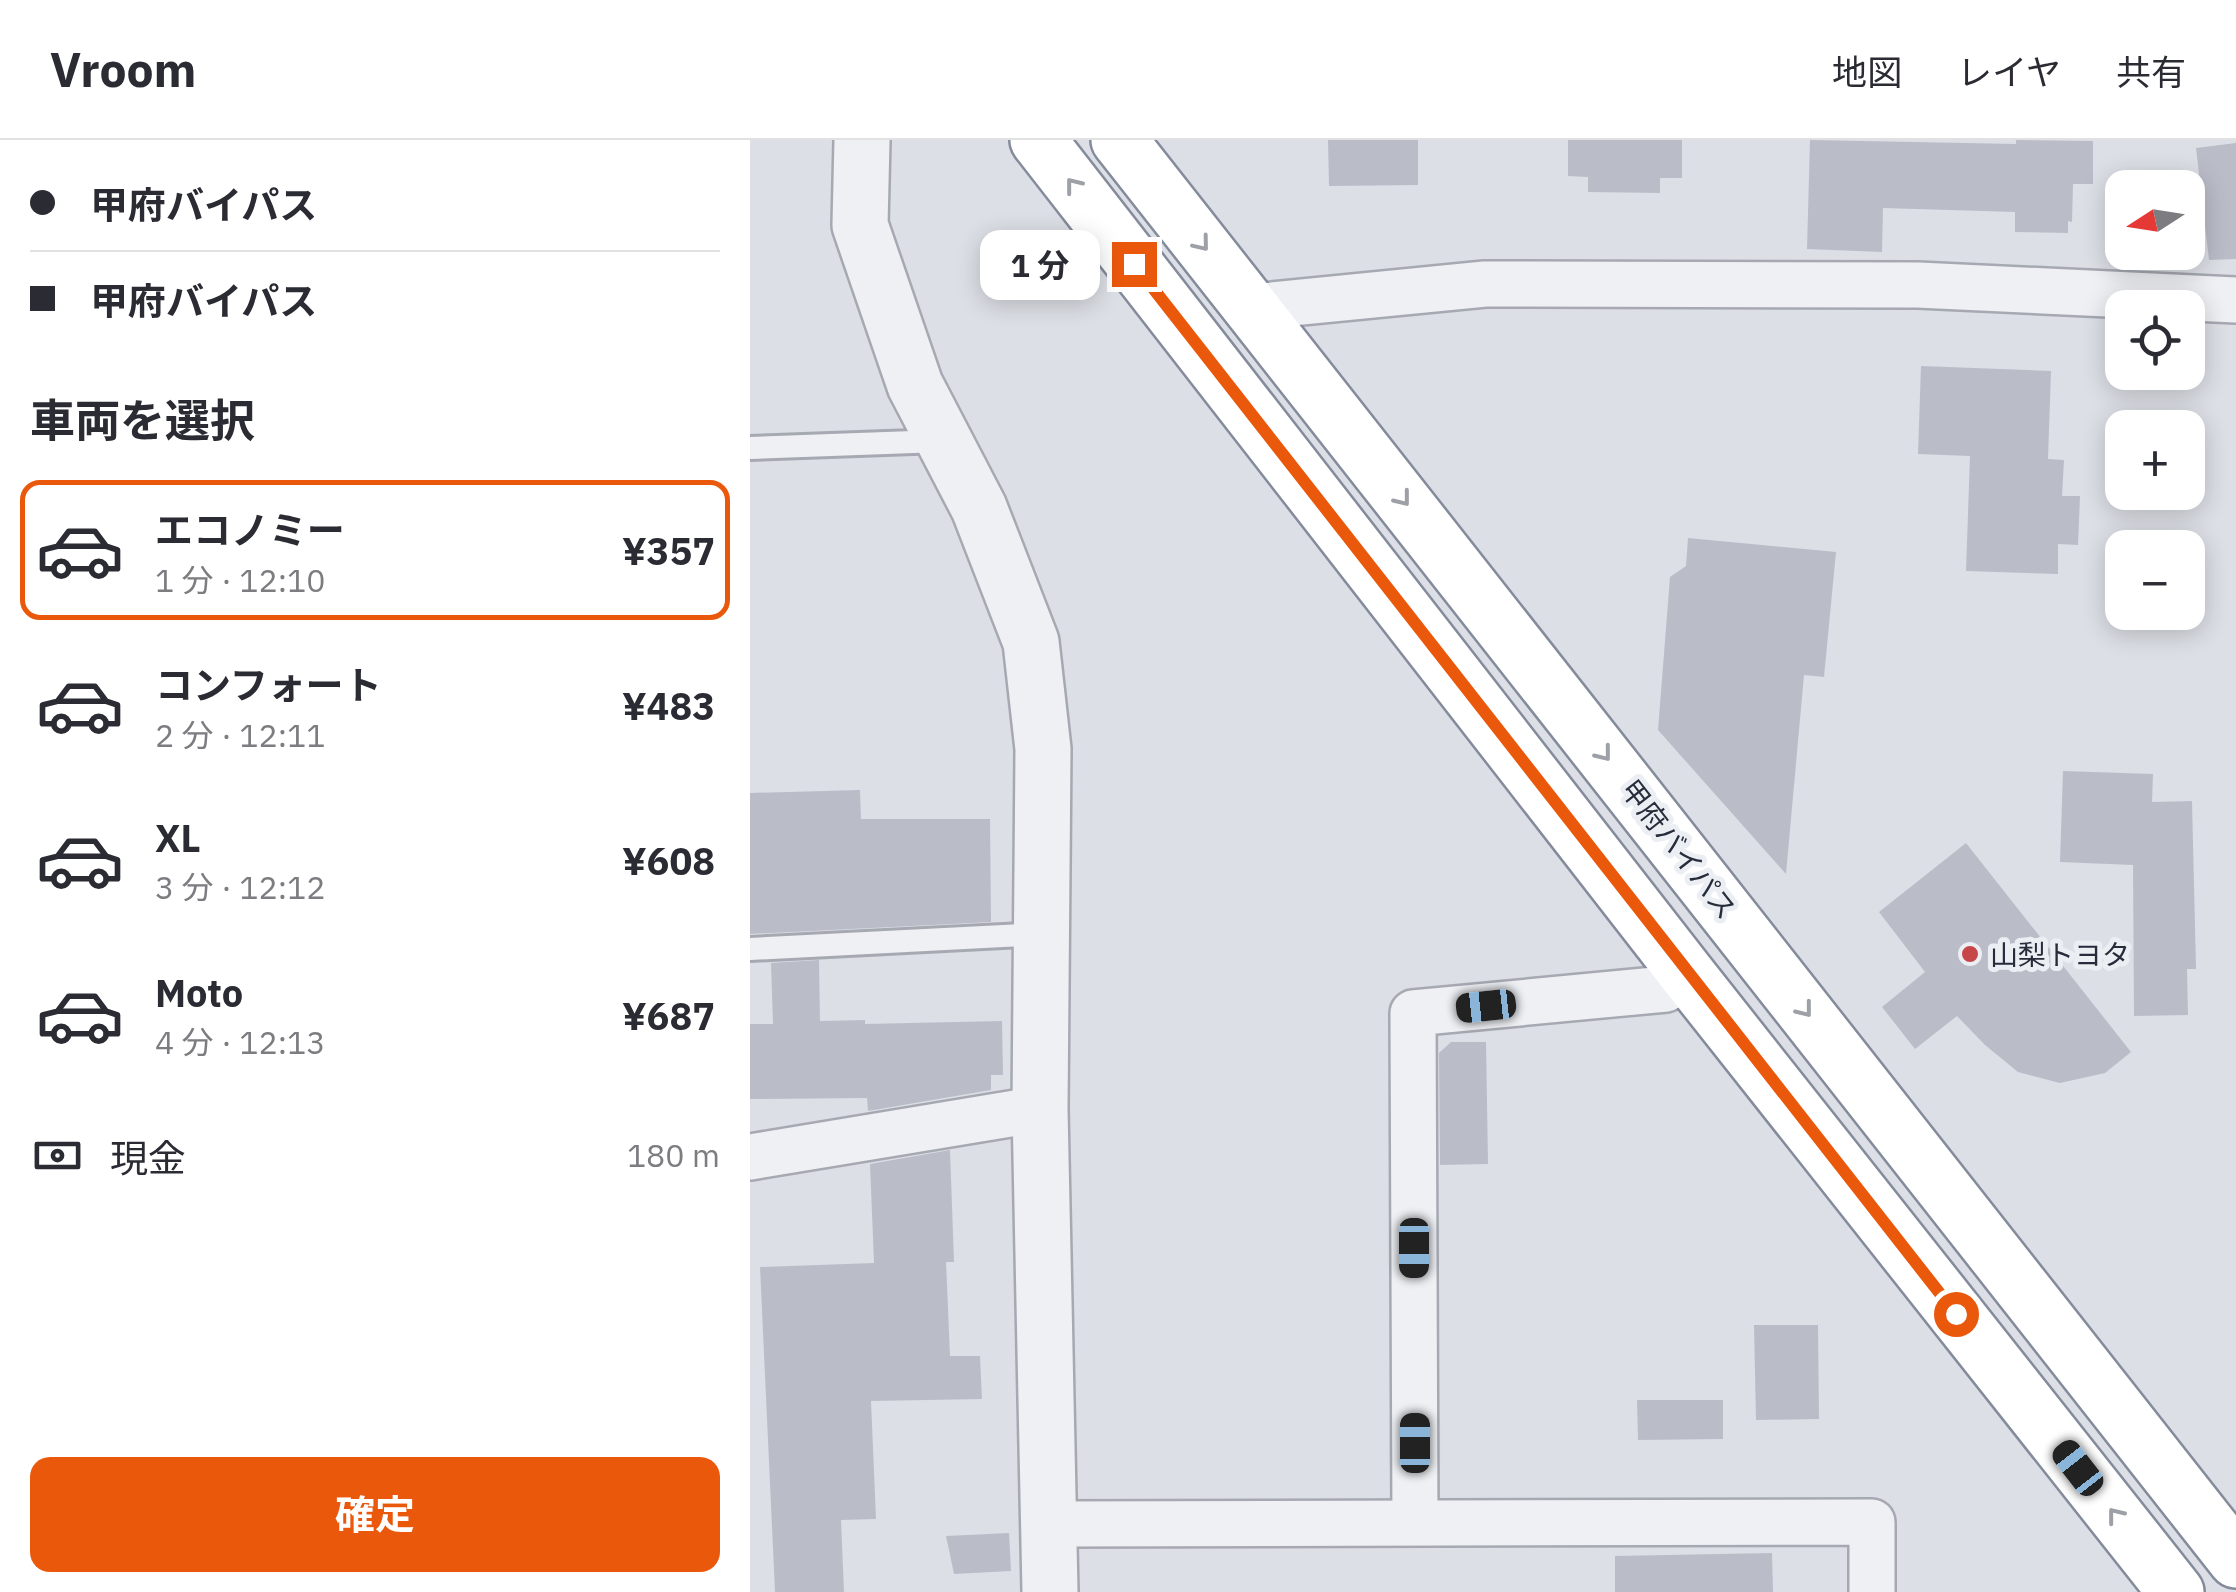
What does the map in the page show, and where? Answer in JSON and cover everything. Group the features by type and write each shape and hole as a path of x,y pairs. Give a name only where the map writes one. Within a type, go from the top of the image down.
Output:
{"highway":[{"path":"1038,140 1687,974 2176,1592"},
{"name":"甲府バイパス","path":"1119,140 2236,1560"}],"street":[{"path":"862,140 860,225 914,385 979,508 1031,642 1042,749 1040,1109 1050,1592"},
{"path":"1252,306 1485,284 1918,286 2236,300"},
{"path":"1415,1521 1414,1013 1666,990 1687,974"},
{"path":"750,1157 1040,1109"},
{"path":"1050,1524 1872,1522 1872,1592"}],"lane":[{"path":"750,448 944,441"},
{"path":"750,949 1041,934"}],"building":[{"path":"1328,140 1418,140 1418,185 1329,186"},
{"path":"1568,140 1682,140 1682,178 1660,178 1660,193 1588,192 1588,177 1568,176"},
{"path":"1810,140 2016,144 2016,140 2093,141 2093,184 2073,184 2068,233 2015,232 2015,212 1883,208 1882,252 1807,249"},
{"path":"2236,143 2236,259 2209,260 2205,170 2199,170 2196,148"},
{"path":"1921,366 2051,371 2048,459 2064,460 2062,496 2080,496 2078,545 2058,544 2058,574 1966,571 1970,456 1918,454"},
{"path":"1688,538 1836,552 1824,677 1804,675 1786,874 1658,730 1670,577 1686,566"},
{"path":"2063,771 2153,774 2152,802 2192,801 2196,969 2187,969 2188,1015 2134,1016 2133,865 2060,862"},
{"path":"860,790 861,819 990,819 991,922 750,934 750,793"},
{"path":"1966,843 2131,1052 2105,1073 2060,1083 2018,1072 1957,1016 1915,1049 1882,1007 1925,972 1879,912"},
{"path":"819,960 820,1021 1002,1021 1003,1075 991,1075 991,1090 868,1111 867,1098 750,1099 750,1024 773,1024 771,963"},
{"path":"1451,1042 1486,1042 1488,1164 1440,1165 1439,1053"},
{"path":"950,1150 954,1262 946,1262 950,1356 980,1356 982,1399 871,1401 876,1519 841,1520 844,1592 775,1592 760,1267 874,1263 870,1164"},
{"path":"1754,1325 1818,1325 1819,1419 1756,1420"},
{"path":"1637,1400 1723,1400 1723,1439 1638,1440"},
{"path":"1009,1533 1011,1571 954,1574 946,1536"},
{"path":"1772,1553 1773,1592 1615,1592 1615,1556"}],"place":[{"name":"山梨トヨタ","path":"1970,954"}],"route":[{"path":"1134,264 1956,1314"}]}
